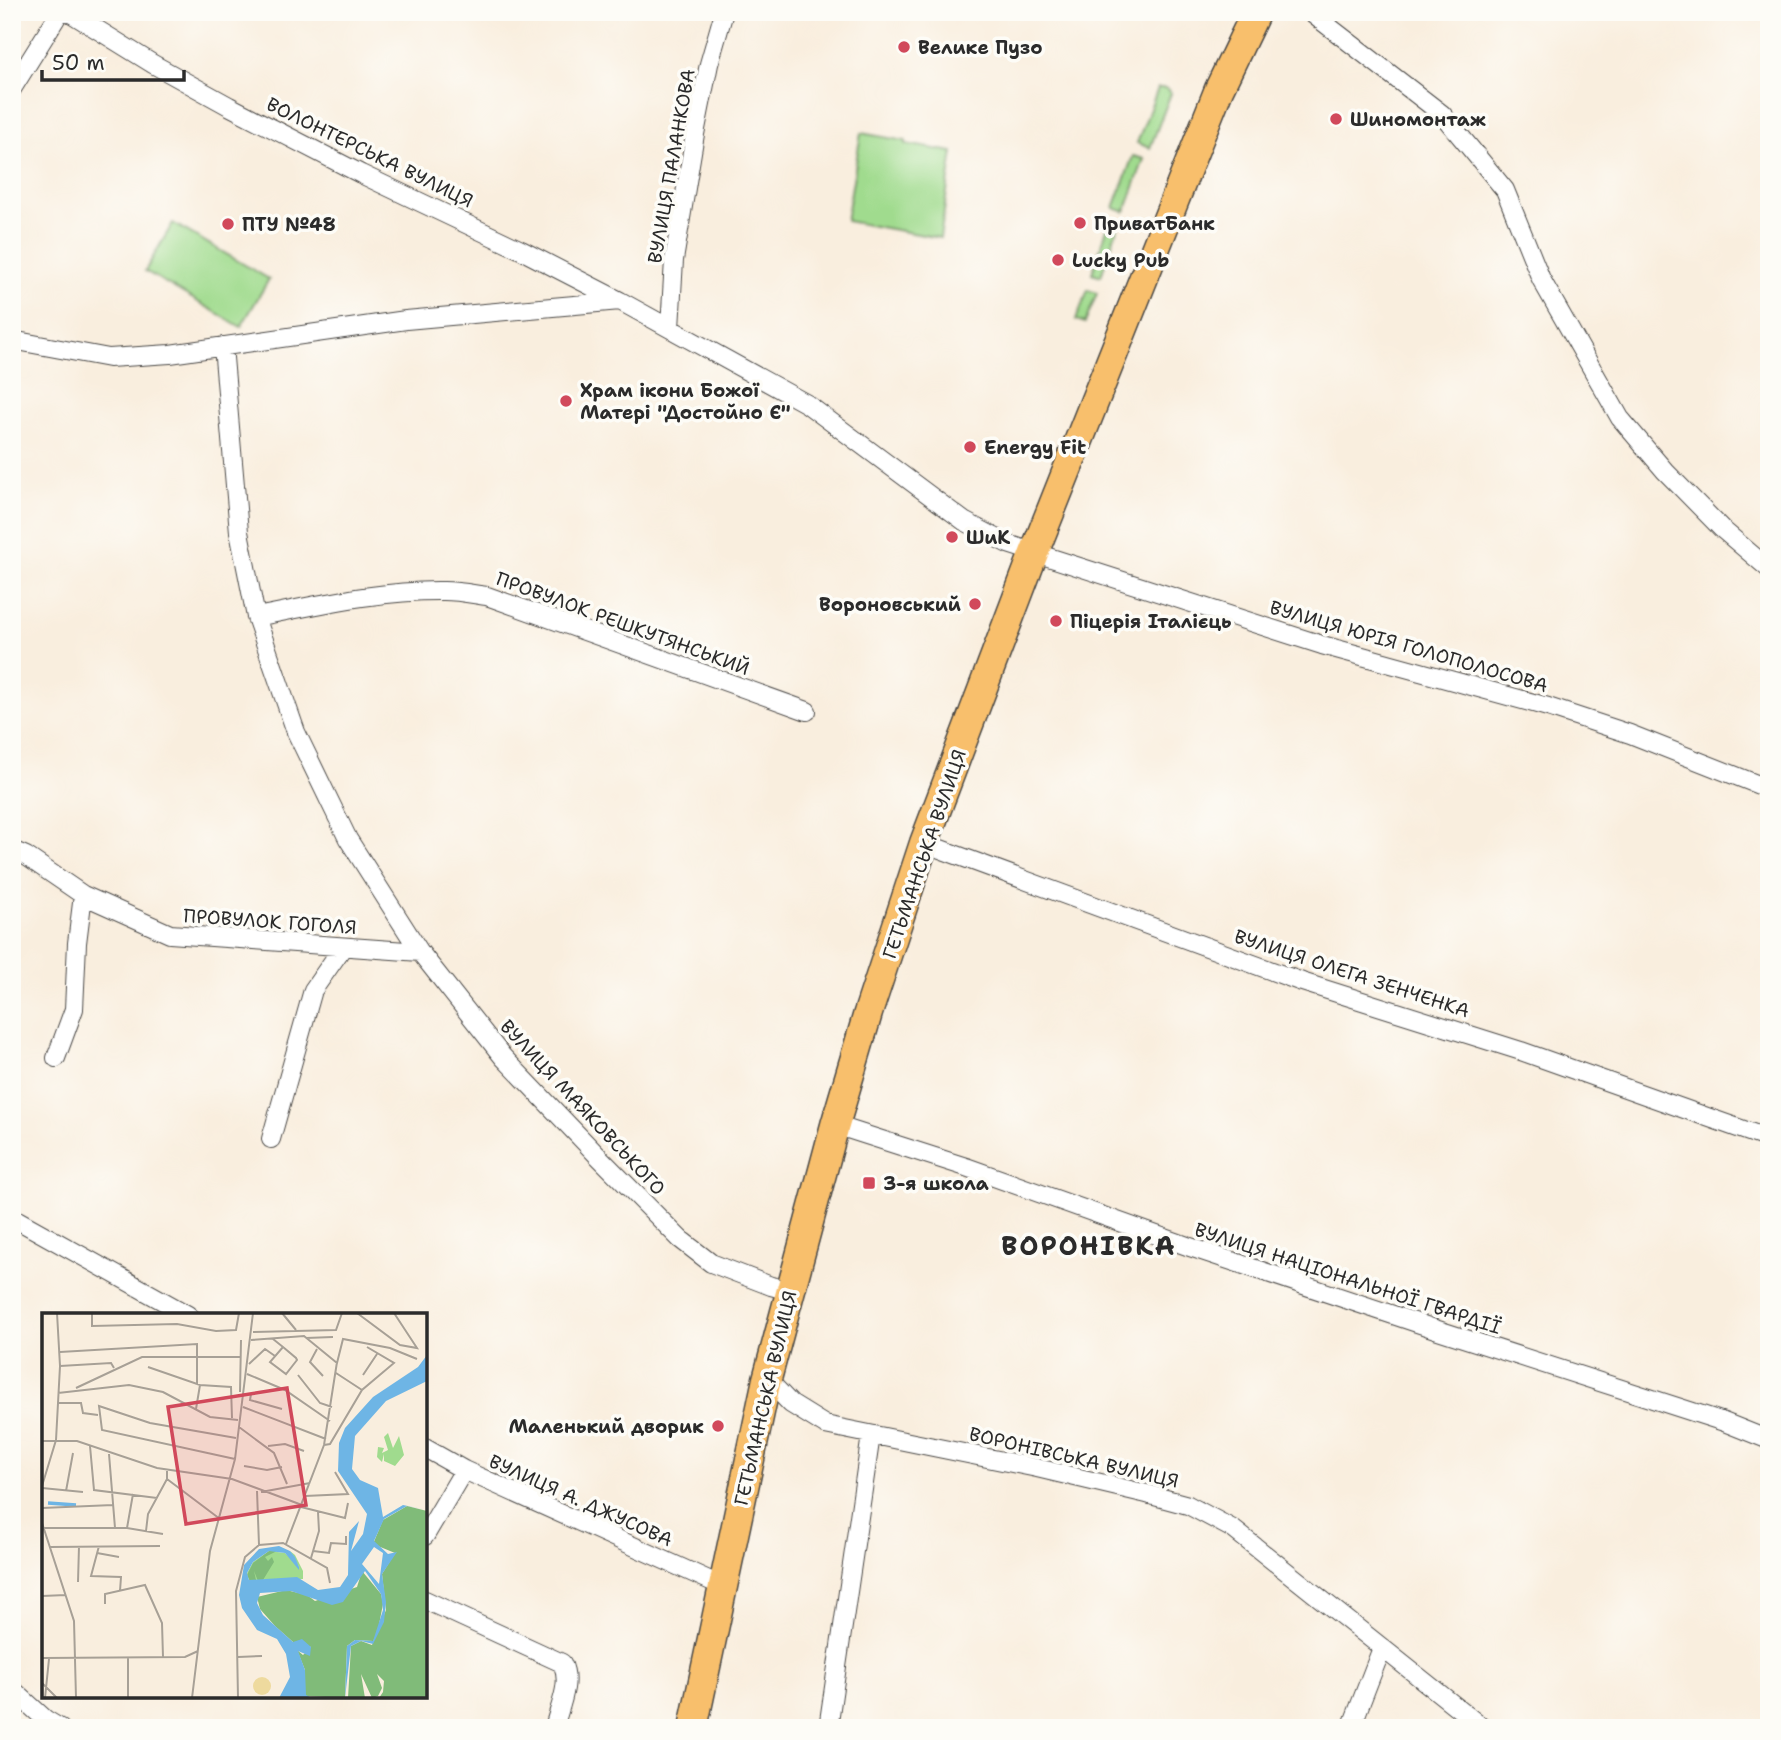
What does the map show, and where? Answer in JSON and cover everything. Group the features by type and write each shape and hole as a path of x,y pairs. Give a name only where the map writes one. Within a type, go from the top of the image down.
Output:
{"highway":[{"name":"ГЕТЬМАНСЬКА ВУЛИЦЯ","path":"692,1725 766,1379 835,1125 924,843 1034,553 1219,89 1256,12"}],"street":[{"path":"12,89 60,12"},
{"name":"ВОЛОНТЕРСЬКА ВУЛИЦЯ","path":"69,12 153,64 241,112 620,301 807,404 964,521 1008,544 1034,553"},
{"name":"ВУЛИЦЯ ПАЛАНКОВА","path":"670,328 674,260 695,134 709,64 724,12"},
{"path":"1310,12 1442,114 1505,190 1541,279 1620,418 1665,471 1722,529 1769,569"},
{"path":"12,340 109,358 170,354 406,320 620,301"},
{"name":"ВУЛИЦЯ МАЯКОВСЬКОГО","path":"223,346 239,532 256,617 296,732 348,839 420,952 503,1057 680,1239 711,1263 790,1291"},
{"name":"ВУЛИЦЯ ЮРІЯ ГОЛОПОЛОСОВА","path":"1034,553 1322,645 1548,707 1630,734 1769,789"},
{"name":"ПРОВУЛОК РЕШКУТЯНСЬКИЙ","path":"256,617 347,600 404,593 445,591 487,596 807,712"},
{"name":"ВУЛИЦЯ ОЛЕГА ЗЕНЧЕНКА","path":"924,843 1302,982 1521,1051 1769,1139"},
{"name":"ПРОВУЛОК ГОГОЛЯ","path":"12,849 83,895 170,934 420,952"},
{"path":"56,1058 74,1009 77,943 83,895"},
{"path":"271,1139 313,990 343,947"},
{"name":"ВУЛИЦЯ НАЦІОНАЛЬНОЇ ГВАРДІЇ","path":"835,1125 966,1167 1189,1247 1724,1422 1769,1440"},
{"path":"12,1217 184,1313"},
{"name":"ВОРОНІВСЬКА ВУЛИЦЯ","path":"766,1379 791,1404 825,1425 1037,1468 1188,1505 1233,1528 1483,1728"},
{"path":"828,1728 871,1435"},
{"name":"ВУЛИЦЯ А. ДЖУСОВА","path":"427,1449 464,1470 722,1586"},
{"path":"427,1533 464,1470"},
{"path":"427,1601 562,1663 567,1672 567,1681 554,1728"},
{"path":"1351,1728 1382,1648"},
{"path":"12,1689 45,1719 60,1728"}],"green space":[{"path":"1158,88 1166,88 1171,93 1150,148 1137,143"},
{"path":"861,133 953,152 940,238 846,221"},
{"path":"1133,156 1144,159 1125,212 1114,208"},
{"path":"1110,220 1119,223 1101,276 1092,273"},
{"path":"173,223 269,279 241,327 145,271"},
{"path":"1088,290 1097,293 1085,323 1076,320"}],"place":[{"name":"Велике Пузо","path":"904,47"},
{"name":"Шиномонтаж","path":"1336,119"},
{"name":"ПриватБанк","path":"1080,223"},
{"name":"ПТУ №48","path":"228,224"},
{"name":"Lucky Pub","path":"1058,260"},
{"name":"Храм ікони Божої Матері \"Достойно Є\"","path":"566,401"},
{"name":"Energy Fit","path":"970,447"},
{"name":"ШиК","path":"952,537"},
{"name":"Вороновський","path":"975,604"},
{"name":"Піцерія Італієць","path":"1056,621"},
{"name":"3-я школа","path":"869,1183"},
{"name":"Маленький дворик","path":"718,1426"}],"district":[{"name":"ВОРОНІВКА","path":"1089,1246"}]}
